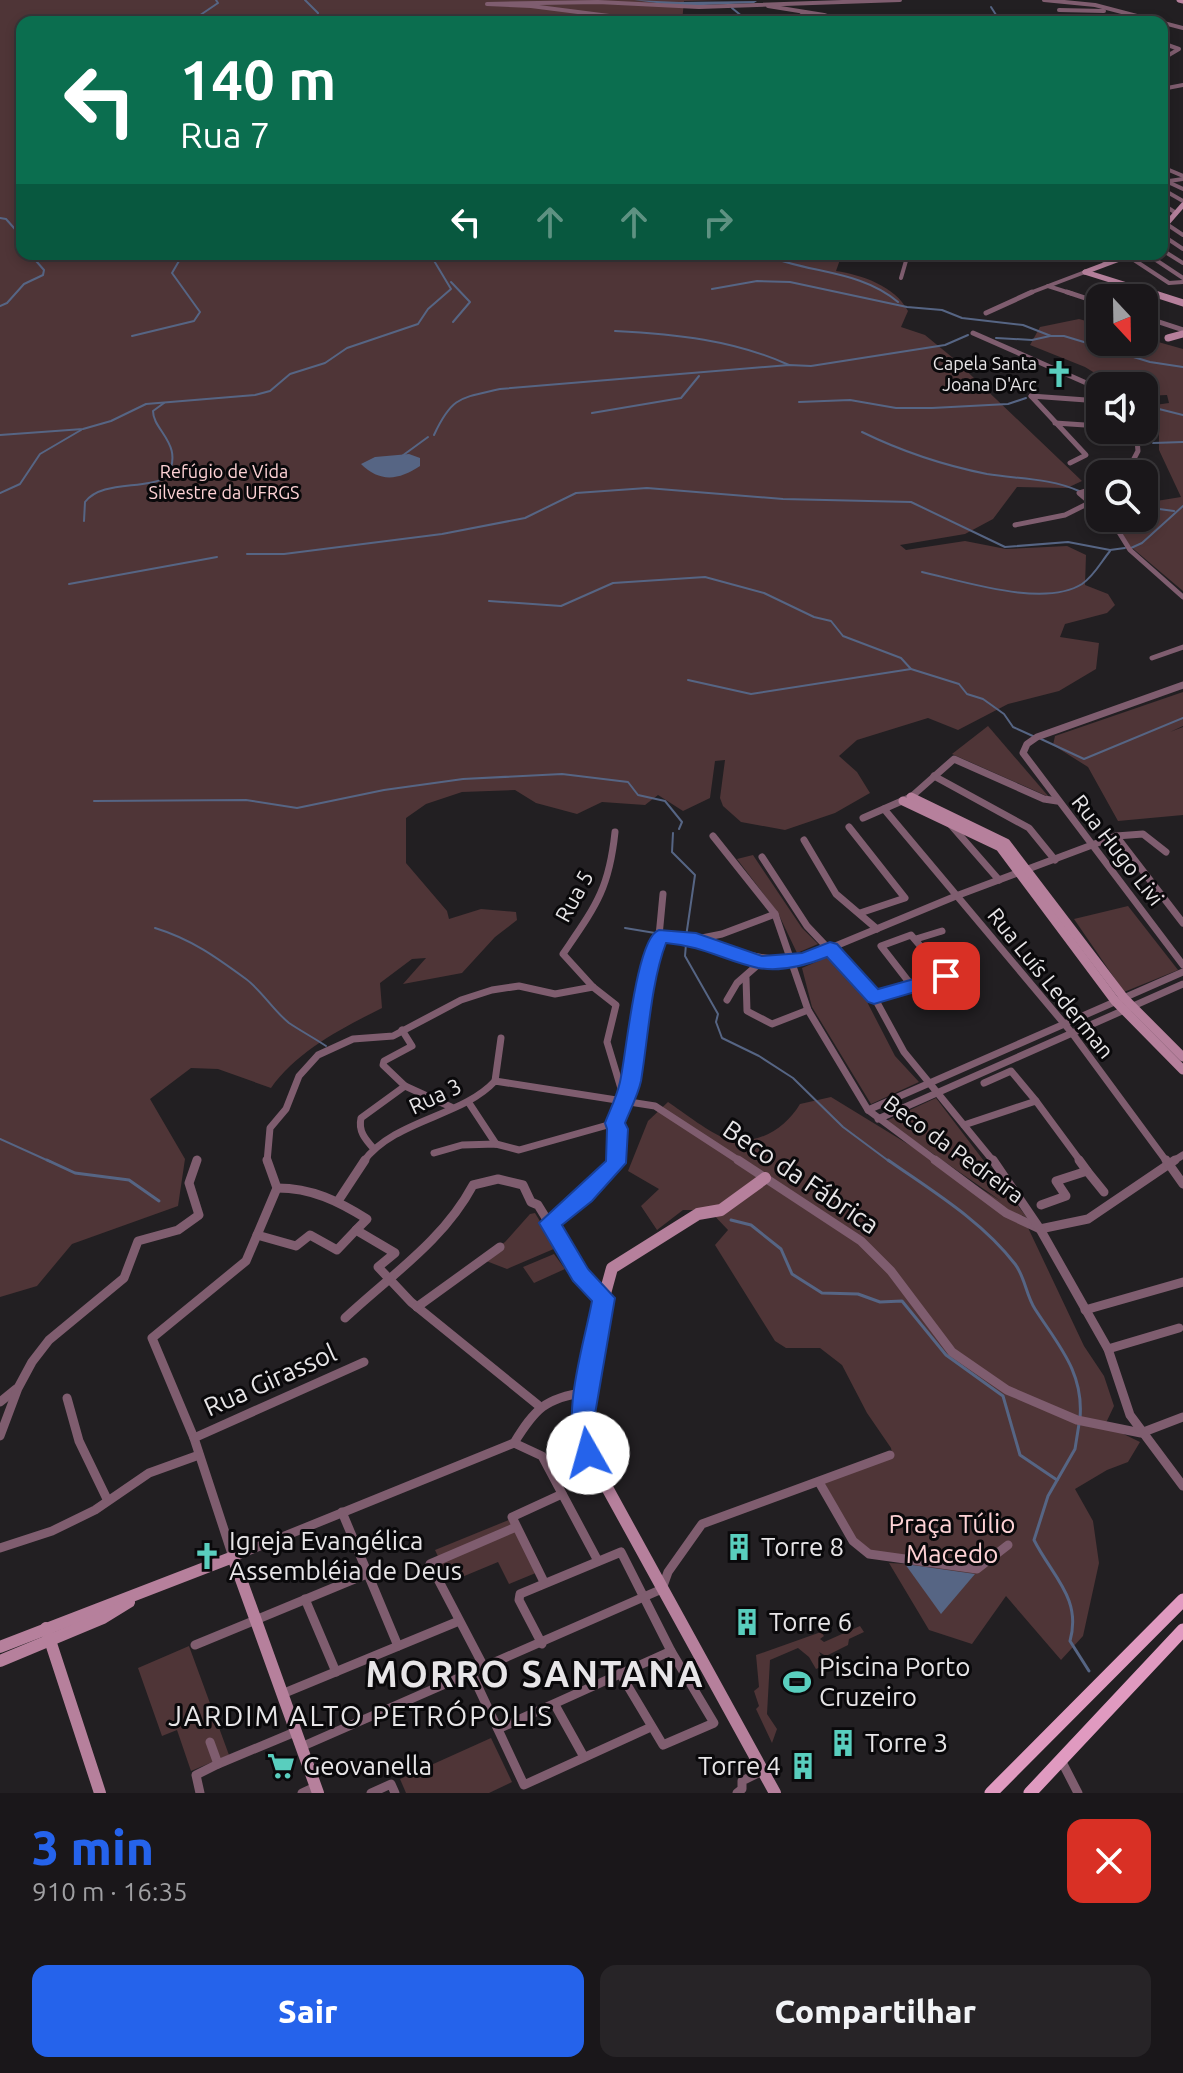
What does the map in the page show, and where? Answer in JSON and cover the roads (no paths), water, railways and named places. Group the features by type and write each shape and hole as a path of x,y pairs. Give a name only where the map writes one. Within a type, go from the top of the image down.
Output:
{"main road":[{"path":"991,1793 1180,1604"},
{"path":"1030,1793 1183,1630"}],"street":[{"path":"600,16 487,4 598,2 699,7 760,2 900,0"},
{"path":"1044,0 1141,16"},
{"path":"760,2 831,16"},
{"path":"1059,10 1123,11"},
{"path":"800,16 805,12"},
{"path":"1168,44 1178,47 1176,53 1168,56"},
{"path":"1168,222 1183,203"},
{"path":"1168,208 1176,213"},
{"path":"1168,232 1183,249"},
{"path":"901,278 906,260"},
{"path":"1103,260 1107,263"},
{"path":"986,313 1116,260"},
{"path":"1137,260 1169,283 1183,280"},
{"path":"1155,260 1183,280"},
{"path":"1085,272 1183,303"},
{"path":"1048,286 1086,298"},
{"path":"1158,322 1183,332"},
{"path":"1168,338 1183,332"},
{"path":"973,333 1086,383"},
{"path":"1070,463 1086,455 1031,396 1086,400"},
{"path":"1055,423 1086,425"},
{"path":"1015,525 1053,518 1086,504"},
{"path":"1119,532 1130,550 1183,597"},
{"path":"1152,658 1183,647"},
{"name":"Rua Hugo Livi","path":"1183,685 1037,737 1024,749 1023,758 1094,845 1183,965"},
{"path":"863,818 907,799 954,759 1044,799 1057,801"},
{"path":"934,776 1029,828 1055,860"},
{"path":"907,799 999,846 1025,871"},
{"path":"907,799 1005,842 1120,1000 1183,1070"},
{"name":"Rua Luís Lederman","path":"884,809 1072,1033 1183,1184"},
{"path":"948,822 999,880"},
{"path":"849,827 905,898 860,913"},
{"name":"Rua 5","path":"615,832 611,870 596,906 563,954 593,987 616,1005 607,1042 622,1096"},
{"path":"658,936 696,939 761,962 792,961 830,949 956,896 1116,836 1143,834 1166,852"},
{"name":"Beco da Pedreira","path":"713,836 775,914 808,1010 868,1110 1006,1213 1040,1229"},
{"path":"1116,836 1183,923"},
{"path":"804,840 836,894 877,929"},
{"path":"762,857 807,926 874,997 904,1052 994,1162 1040,1229 1108,1349 1122,1396 1141,1433 1183,1486"},
{"path":"549,1223 584,1196 616,1163 618,1129 615,1123 622,1096 631,1081 631,1065 644,1008 650,962 658,936 663,894"},
{"path":"696,939 722,934 775,914"},
{"path":"916,939 942,931"},
{"path":"925,1003 881,945 909,935 916,939 959,992"},
{"path":"727,1000 737,983 761,962"},
{"path":"868,1110 1183,972"},
{"path":"874,997 946,976"},
{"path":"746,978 747,1011 772,1024 808,1010"},
{"path":"878,1119 1183,984"},
{"path":"302,1793 316,1790 254,1619 194,1438 152,1338 246,1261 277,1188 267,1163 270,1128 286,1109 299,1076 318,1055 352,1039 392,1036 461,1000 482,996 492,990 519,986 555,994 593,987"},
{"path":"1128,1009 1183,1057"},
{"path":"402,1030 412,1046 383,1064 405,1086 451,1107"},
{"path":"501,1038 495,1081 622,1096"},
{"path":"984,1083 1011,1071 1104,1192"},
{"name":"Rua 3","path":"338,1201 352,1186 354,1176 374,1149 451,1107 469,1103 495,1081"},
{"path":"374,1149 362,1137 360,1127 363,1115 383,1098 405,1086"},
{"name":"Beco da Fábrica","path":"622,1096 655,1106 861,1241 891,1271 952,1352 1007,1390 1080,1420 1141,1433"},
{"path":"964,1125 1036,1101"},
{"path":"469,1103 496,1144"},
{"path":"434,1153 462,1145 496,1144 519,1150 615,1123"},
{"path":"1040,1229 1088,1219 1183,1155"},
{"path":"0,1436 18,1388 49,1340 124,1279 138,1241 178,1230 199,1215 189,1183 197,1160"},
{"path":"1041,1205 1066,1196 1056,1181 1087,1171"},
{"path":"765,1178 721,1210 698,1214 612,1268 582,1420 588,1453 775,1793"},
{"path":"345,1318 389,1277 420,1255 460,1209 469,1189 484,1181 518,1181 523,1185 531,1202 538,1205 581,1275 604,1298"},
{"path":"257,1235 296,1246 310,1235 337,1250 367,1219 338,1201 298,1187 277,1188"},
{"path":"356,1230 395,1253 378,1267 417,1307 538,1405"},
{"path":"417,1307 500,1247"},
{"path":"1085,1310 1183,1282"},
{"path":"1108,1349 1179,1328"},
{"name":"Rua Girassol","path":"194,1438 364,1362"},
{"path":"0,1402 18,1388"},
{"path":"0,1647 103,1618 139,1595 514,1443 538,1405 556,1395 586,1392"},
{"path":"67,1398 79,1441 107,1499"},
{"path":"1141,1433 1183,1417"},
{"path":"514,1443 542,1456 598,1561"},
{"path":"0,1548 52,1531 95,1510 149,1473 199,1455"},
{"path":"301,1747 662,1589 668,1572 702,1524 890,1455"},
{"path":"819,1482 853,1541 869,1554 977,1569 1008,1545"},
{"path":"544,1582 512,1519 515,1514 562,1494"},
{"path":"342,1512 398,1646"},
{"path":"485,1669 430,1564 516,1527"},
{"path":"542,1644 519,1596 544,1582 621,1552 671,1651 714,1723 665,1746 620,1673"},
{"path":"195,1645 369,1573"},
{"path":"305,1599 336,1672"},
{"path":"282,1694 459,1621"},
{"path":"0,1661 48,1634"},
{"path":"48,1634 100,1793"},
{"path":"498,1729 671,1651"},
{"path":"472,1674 524,1785 651,1727"},
{"path":"555,1705 584,1757"},
{"path":"200,1793 196,1775 295,1732"},
{"path":"210,1742 218,1764"},
{"path":"1061,1760 1078,1793"},
{"path":"737,1793 742,1789 742,1781 762,1771"},
{"path":"371,1793 393,1789"}],"water":[{"path":"409,454 420,458 420,466 397,477 382,477 361,464 375,457"},
{"path":"905,1564 975,1574 941,1614"}],"waterway":[{"path":"199,16 218,3 216,0"},
{"path":"305,0 318,16"},
{"path":"637,0 679,4 754,1"},
{"path":"991,7 997,16"},
{"path":"732,8 742,16"},
{"path":"0,218 6,219 16,230"},
{"path":"0,306 7,303 24,284 43,275 44,270 35,260"},
{"path":"132,336 194,321 200,312 172,273 181,260"},
{"path":"0,435 83,429 111,421 146,404 255,395 270,391 290,374 325,363 347,348 418,324 428,309 451,289 434,260"},
{"path":"780,260 867,283 898,302"},
{"path":"712,289 757,281 790,282 907,307 942,310 962,318 1023,325 1051,336 1064,336 1150,362 1183,367"},
{"path":"451,282 470,302 453,322"},
{"path":"615,331 726,344 789,365"},
{"path":"789,365 811,366 945,345 968,335"},
{"path":"996,338 1032,340 1050,336"},
{"path":"434,435 446,413 459,401 500,389 789,365"},
{"path":"592,413 681,398 699,376"},
{"path":"799,402 850,400 896,408 932,408 1008,404 1026,398"},
{"path":"84,521 85,502 92,495 167,477 172,456 153,411 164,403"},
{"path":"1158,409 1183,415"},
{"path":"0,493 20,484 40,454 81,430"},
{"path":"862,432 908,452 954,466 987,474 1045,481 1079,491"},
{"path":"402,456 428,437"},
{"path":"1158,443 1183,442"},
{"path":"247,554 284,554 442,534 525,518 576,493 647,488 783,499 911,502 1005,547 1068,542 1110,550 1125,548"},
{"path":"1131,548 1142,543 1183,506"},
{"path":"1158,509 1174,511"},
{"path":"922,572 1003,590 1047,594 1082,584 1110,551"},
{"path":"69,584 217,557"},
{"path":"489,601 561,606 613,583 705,577 764,593 814,617 831,621 843,636 901,658 911,669"},
{"path":"688,680 751,694 911,669"},
{"path":"911,669 959,684 967,694 983,699 1004,714 1013,727 1035,737"},
{"path":"1041,739 1084,759 1183,718"},
{"path":"94,801 246,800 297,808 384,790 463,779 562,774 628,782 638,795 665,801 682,822 679,829"},
{"path":"673,833 672,852 695,875 686,937"},
{"path":"155,928 192,943 224,963 252,984 289,1023 326,1046"},
{"path":"625,928 655,933"},
{"path":"686,944 685,956 718,1014 716,1022 722,1038 759,1056 793,1078 843,1127 890,1162"},
{"path":"0,1139 51,1162"},
{"path":"47,1160 75,1173 129,1180 159,1201"},
{"path":"888,1160 971,1220 1015,1264 1032,1304 1074,1373 1080,1418"},
{"path":"731,1220 751,1225 781,1249 792,1274 822,1293 858,1294 880,1302 902,1301 946,1355 1003,1396 1020,1455 1057,1480"},
{"path":"1079,1424 1075,1449 1048,1496 1034,1540 1069,1600 1073,1626 1070,1641 1089,1671"}],"place":[{"name":"Capela Santa Joana D'Arc","path":"1059,374"},
{"name":"Torre 8","path":"739,1547"},
{"name":"Igreja Evangélica Assembléia de Deus","path":"207,1556"},
{"name":"Torre 6","path":"747,1622"},
{"name":"Piscina Porto Cruzeiro","path":"797,1682"},
{"name":"Torre 3","path":"843,1743"},
{"name":"Geovanella","path":"281,1766"},
{"name":"Torre 4","path":"803,1766"}],"district":[{"name":"MORRO SANTANA","path":"535,1674"},
{"name":"JARDIM ALTO PETRÓPOLIS","path":"361,1716"}],"park label":[{"name":"Refúgio de Vida Silvestre da UFRGS","path":"224,482"},
{"name":"Praça Túlio Macedo","path":"952,1539"}]}
